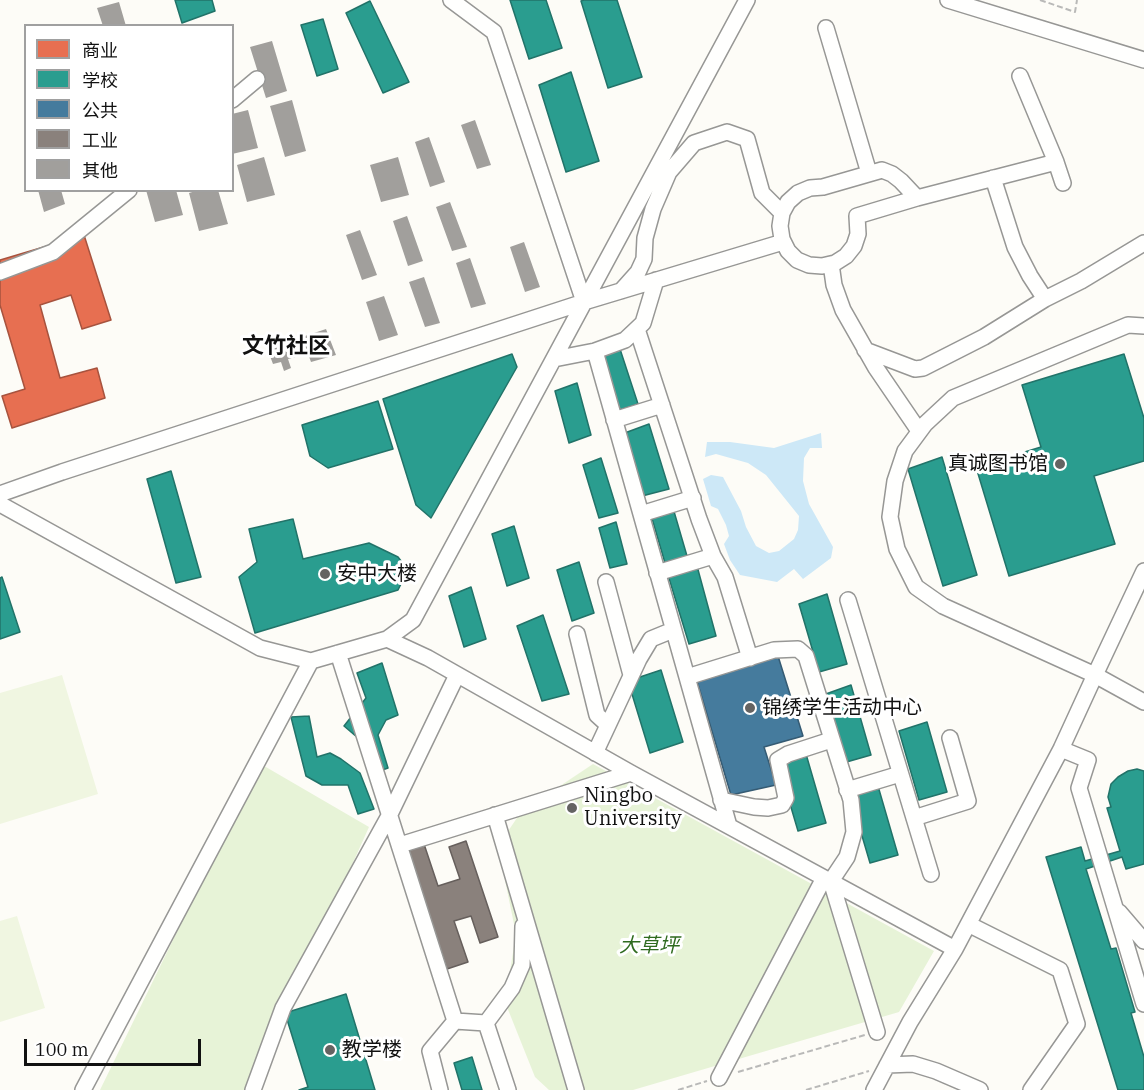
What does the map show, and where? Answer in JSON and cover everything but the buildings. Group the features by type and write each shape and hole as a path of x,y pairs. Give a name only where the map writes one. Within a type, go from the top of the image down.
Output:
{"street":[{"path":"451,0 494,32 584,302"},
{"path":"0,504 260,648 311,661 387,639 412,621 747,0"},
{"path":"948,0 1144,60"},
{"path":"826,28 869,173"},
{"path":"1020,76 1056,162 1062,183"},
{"path":"234,98 257,79"},
{"path":"621,291 638,272 644,259 645,238 653,209 669,172 694,142 727,132 747,140 762,194 782,213"},
{"path":"916,198 892,174 882,170 823,187 810,188 798,193 788,202 782,213 780,226 783,242 797,260 809,265 831,264 846,256 854,246 858,234 857,216 916,198 1056,162"},
{"path":"993,178 1016,247 1030,276 1045,299"},
{"path":"0,272 53,252 127,192"},
{"path":"0,494 584,302 783,242"},
{"path":"865,350 915,369 923,368 984,337 1045,299 1081,281 1144,243"},
{"path":"831,264 834,285 843,310 865,350 920,431"},
{"path":"554,359 595,351 625,340 643,323 656,280"},
{"path":"1144,326 1128,325 952,398 920,431 905,451 895,481 890,518 897,549 916,587 943,606 1095,675 1144,702"},
{"path":"637,329 712,556 725,577 750,658"},
{"path":"595,351 729,826"},
{"path":"614,420 662,405"},
{"path":"641,514 693,498"},
{"path":"657,573 712,556"},
{"path":"874,1090 910,1022 970,925 1061,750 1144,571"},
{"path":"606,582 631,675"},
{"path":"848,600 931,874"},
{"path":"595,753 631,675 651,639 673,630"},
{"path":"577,633 597,715 608,725"},
{"path":"387,639 428,658 595,753 955,949"},
{"path":"687,677 774,650 798,649 806,656 851,800 854,832 848,857 827,879 719,1078"},
{"path":"338,653 455,1021"},
{"path":"83,1090 311,661"},
{"path":"253,1090 283,1008 390,814 457,675"},
{"path":"914,818 968,801 950,738"},
{"path":"722,801 768,808 782,805 786,798 778,760 788,754 831,740"},
{"path":"1061,750 1089,760 1080,788 1116,908 1139,972 1144,1004"},
{"path":"400,845 631,772"},
{"path":"848,790 900,774"},
{"path":"495,815 576,1090"},
{"path":"827,879 877,1032"},
{"path":"1116,908 1144,942"},
{"path":"486,1023 512,988 522,965 523,909"},
{"path":"970,925 1060,970 1077,1024 1031,1090"},
{"path":"455,1021 486,1023"},
{"path":"440,1090 430,1051 455,1021"},
{"path":"486,1023 508,1090"},
{"path":"887,1065 913,1064 980,1090"}],"path":[{"path":"1040,0 1075,12 1077,0"},
{"path":"678,1090 877,1032"},
{"path":"806,1090 887,1065"}],"green space":[{"path":"62,675 98,794 0,824 0,693"},
{"path":"259,763 369,827 251,1090 100,1090"},
{"name":"大草坪","path":"593,764 934,951 899,1012 633,1090 549,1090 535,1077 505,1002 516,934 498,846 521,812"},
{"path":"17,916 45,1008 0,1022 0,921"}],"water":[{"path":"821,433 822,448 810,448 804,458 803,481 809,504 833,547 831,558 803,579 794,569 777,582 740,575 730,560 724,544 729,536 726,525 718,509 711,506 703,479 711,475 723,477 756,546 769,553 779,551 794,539 798,530 799,516 766,475 748,463 716,454 705,457 707,442 730,442 774,448"}],"place":[{"name":"真诚图书馆","path":"1060,464"},
{"name":"安中大楼","path":"325,574"},
{"name":"锦绣学生活动中心","path":"750,708"},
{"name":"Ningbo University","path":"572,808"},
{"name":"教学楼","path":"330,1050"}],"district":[{"name":"文竹社区","path":"286,347"}]}
